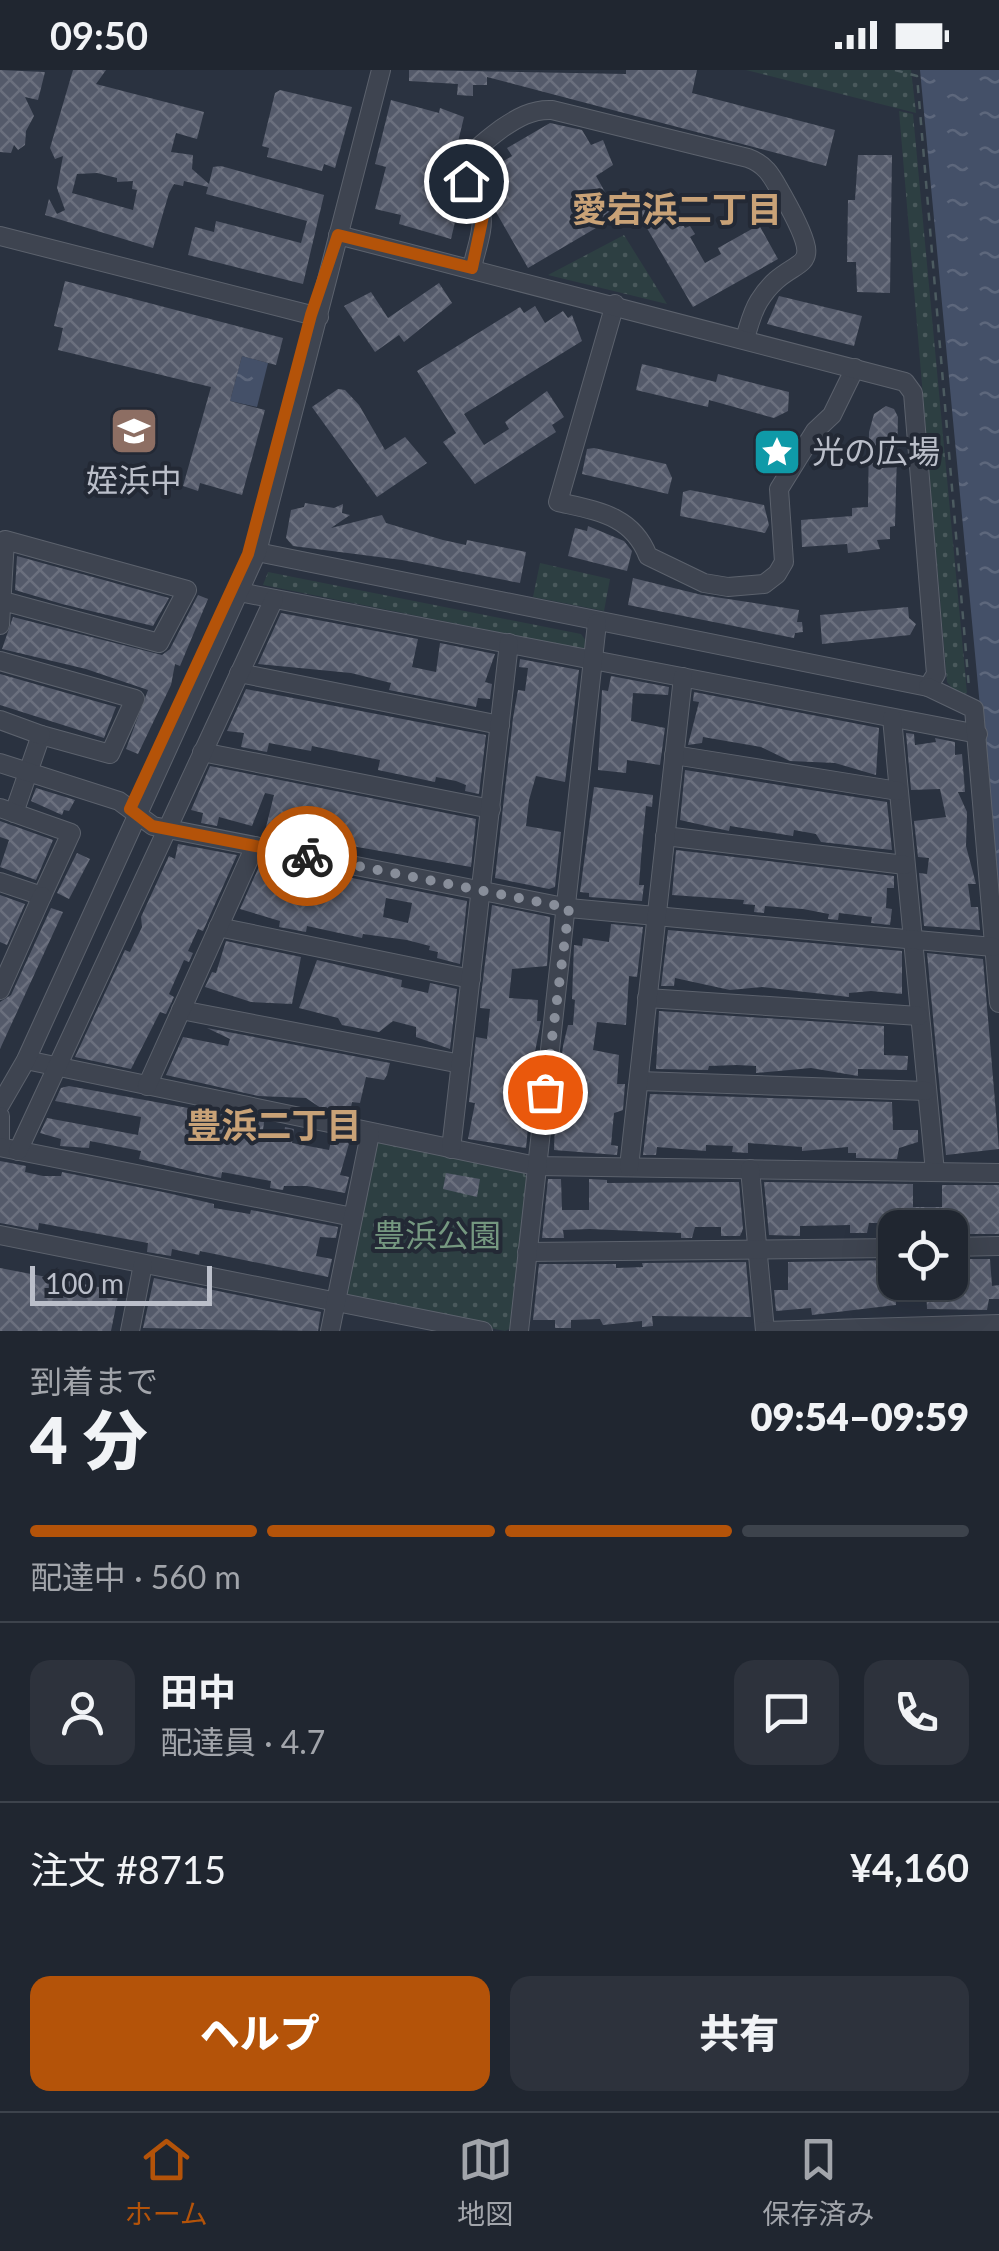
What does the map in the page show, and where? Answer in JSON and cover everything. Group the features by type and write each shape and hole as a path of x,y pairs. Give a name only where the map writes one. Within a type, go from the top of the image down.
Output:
{"street":[{"path":"0,1105 26,1060 248,554 382,70"},
{"path":"472,268 483,216 466,181 468,159 476,148 524,114 552,110 748,158 763,164 771,175 806,236 806,250 802,265 757,303 745,338"},
{"path":"338,235 905,382 912,392 936,652 936,674 928,686"},
{"path":"0,236 315,316"},
{"path":"615,304 558,502 603,512 640,534 648,556 704,583 746,587 764,584 777,574 784,562 779,489 815,432 832,414 855,368"},
{"path":"0,1091 256,552 315,316"},
{"path":"0,625 5,540 187,590 159,643 4,601"},
{"path":"256,552 928,686 974,709 999,1003"},
{"path":"239,592 978,734"},
{"path":"274,599 56,1067 9,1149 353,1217"},
{"path":"519,1331 569,908 597,623"},
{"path":"450,1149 509,643"},
{"path":"0,662 135,699 110,754 0,720"},
{"path":"239,673 500,725"},
{"path":"629,1168 683,676"},
{"path":"892,718 935,1172"},
{"path":"0,990 8,954 42,896 71,834 7,811 28,774 41,735"},
{"path":"202,752 491,809"},
{"path":"674,755 898,791"},
{"path":"0,763 119,801 152,826 569,908 993,947"},
{"path":"665,836 905,864"},
{"path":"147,1086 255,846"},
{"path":"0,882 42,896"},
{"path":"218,927 471,979"},
{"path":"648,998 919,1016"},
{"path":"181,1010 461,1064"},
{"path":"26,1060 536,1166 999,1173"},
{"path":"638,1081 926,1091"},
{"path":"0,1116 0,1139"},
{"path":"330,1331 370,1134"},
{"path":"750,1169 765,1331 999,1324"},
{"path":"0,1235 483,1331"},
{"path":"968,1247 999,1246"},
{"path":"527,1252 878,1248"},
{"path":"130,1331 143,1264"}],"path":[{"path":"896,70 917,76 965,672 974,709"}],"green space":[{"path":"746,70 911,70 916,113"},
{"path":"899,111 913,114 967,693 958,695 947,682"},
{"path":"624,235 667,304 548,275"},
{"path":"540,563 610,579 604,611 533,597"},
{"path":"268,572 581,634 589,645 587,650 263,585"},
{"name":"豊浜公園","path":"379,1143 523,1171 527,1178 511,1328 505,1331 345,1300 373,1146"}],"water":[{"path":"920,70 999,70 999,914 990,813"},
{"path":"242,356 268,363 257,407 230,401"}],"building":[{"path":"0,70 45,72 38,100 25,97 34,116 26,131 25,145 18,150 14,145 11,153 0,152"},
{"path":"73,70 106,70 96,84 204,112 197,139 176,133 171,152 193,155 192,169 209,184 213,167 221,166 324,195 303,284 188,255 195,227 214,232 216,221 301,243 307,221 206,194 208,187 184,181 183,186 174,184 153,248 45,215 49,199 57,214 65,210 57,188 63,156 55,159 50,148","holes":["77,174 117,178 117,182 133,181 132,189 137,190 133,210 72,193"]},
{"path":"409,70 626,74 626,70 697,70 692,93 835,130 826,166 487,77 487,85 473,85 473,96 457,95 458,84 409,81"},
{"path":"280,90 352,107 335,168 324,164 322,171 267,157 269,148 262,146 275,93"},
{"path":"391,100 439,113 440,108 464,117 448,183 440,181 435,199 459,205 451,239 399,224 401,215 375,209 386,167 375,164"},
{"path":"550,123 582,130 591,145 603,140 613,165 596,176 618,215 528,268 492,205 481,174 512,156 507,148"},
{"path":"858,155 892,155 890,293 857,292 856,262 847,262 848,200 855,200"},
{"path":"655,193 673,221 679,218 685,228 690,226 695,234 690,237 705,263 721,254 718,248 759,225 778,259 693,307 634,206"},
{"path":"65,281 283,338 276,365 242,356 230,401 265,410 242,495 200,483 198,491 183,486 211,387 58,350 63,328 54,326"},
{"path":"439,283 452,303 404,342 399,335 375,352 344,306 371,292 388,318"},
{"path":"779,296 862,316 854,346 767,324"},
{"path":"535,306 545,323 563,311 568,318 572,315 582,341 464,414 484,445 509,429 505,422 547,391 564,417 552,425 556,432 475,484 443,442 456,433 417,371 520,307 524,313"},
{"path":"642,364 716,382 718,374 789,392 788,411 774,418 709,400 708,407 636,390"},
{"path":"338,389 345,390 359,405 385,450 405,437 427,463 377,497 312,407"},
{"path":"886,406 894,409 898,417 895,526 890,527 890,539 877,540 880,549 848,553 847,544 802,547 801,520 852,516 852,508 868,507 869,432 874,414"},
{"path":"587,449 666,464 672,478 668,494 582,474"},
{"path":"690,490 764,505 769,525 765,533 680,516 683,492"},
{"path":"305,503 334,508 343,504 342,513 350,515 331,528 382,515 386,523 443,540 466,545 467,540 526,552 520,583 402,560 293,546 286,538 291,510 304,507"},
{"path":"588,526 624,541 632,551 627,571 568,556 575,528 587,531"},
{"path":"17,556 169,598 153,626 62,604 15,590"},
{"path":"633,578 702,595 799,610 797,622 802,622 803,632 795,633 794,638 628,605"},
{"path":"198,595 208,599 180,666 175,664 171,685 138,754 126,749 148,690 86,669 2,649 13,617 162,655 170,649"},
{"path":"908,607 909,618 916,624 910,635 822,644 820,615"},
{"path":"281,613 418,639 412,667 436,672 440,643 495,654 485,682 492,684 490,699 478,698 476,707 389,690 391,683 351,673 258,664"},
{"path":"520,659 579,670 565,782 536,776 529,800 526,826 561,832 555,887 549,889 495,878 513,718 518,690 525,691 528,668 519,667"},
{"path":"0,674 116,707 104,738 0,705"},
{"path":"611,676 669,687 668,695 633,693 631,721 665,728 660,765 627,760 626,773 598,770 602,690 608,691"},
{"path":"246,689 486,735 479,794 465,791 466,785 456,781 436,777 435,782 378,770 380,760 312,746 311,751 269,743 267,752 241,747 244,733 227,731"},
{"path":"694,692 879,728 876,775 835,763 790,761 761,747 703,737 702,743 688,745 699,702 693,701"},
{"path":"906,733 914,734 915,745 936,742 935,738 955,742 955,755 962,754 965,792 958,792 967,812 966,846 976,884 968,884 971,907 978,907 980,930 924,926 919,873 927,874 929,858 918,857 914,821 946,817 940,789 911,790"},
{"path":"210,766 476,819 471,867 346,845 347,842 327,838 326,845 264,835 274,795 265,793 252,826 219,817 217,826 201,823 203,813 191,810"},
{"path":"685,770 887,802 892,850 821,842 816,834 794,830 793,836 730,826 729,831 680,820"},
{"path":"594,787 653,795 652,807 646,806 639,885 644,885 642,901 589,897 589,893 580,892"},
{"path":"36,788 75,800 62,815 31,801"},
{"path":"0,821 53,840 36,880 0,867 9,840 0,837"},
{"path":"178,844 237,855 203,931 198,929 188,951 193,953 189,962 184,960 169,994 174,997 166,1014 160,1012 131,1069 75,1057 125,950 130,952 142,927 141,917 169,856 175,859"},
{"path":"676,850 894,876 894,888 887,888 886,908 892,909 890,925 871,923 872,917 839,913 838,920 828,919 829,914 803,909 765,906 764,913 754,912 755,905 743,904 744,900 672,895"},
{"path":"77,853 90,859 69,899 57,893"},
{"path":"262,860 467,901 460,964 437,958 438,952 429,950 430,946 407,940 363,934 362,938 307,926 306,932 279,927 280,921 240,909","holes":["386,898 412,903 408,923 383,917"]},
{"path":"0,895 25,904 7,945 0,942"},
{"path":"492,905 550,917 547,966 512,969 509,998 538,1000 537,1021 541,1021 528,1088 532,1088 526,1148 468,1139 475,1103 469,1102 476,1037 487,1039 490,1009 480,1008 480,1004"},
{"path":"51,908 63,912 0,1049 0,1002 11,995"},
{"path":"611,924 643,927 637,977 629,976 626,1025 597,1022 593,1050 619,1055 617,1084 625,1084 623,1110 614,1113 611,1145 618,1146 617,1155 554,1150 555,1122 559,1123 562,1102 557,1102 563,1046 568,1025 573,1025 574,945 582,946 583,938 609,942"},
{"path":"668,930 902,951 902,994 871,991 849,993 849,997 762,987 730,990 675,978 674,986 661,986"},
{"path":"226,941 301,957 292,1004 251,1002 205,987 212,972 216,973"},
{"path":"927,953 983,959 999,1149 946,1155"},
{"path":"317,960 402,980 401,987 428,993 430,983 457,989 450,1049 416,1037 416,1027 393,1021 379,1032 342,1025 338,1018 299,1008"},
{"path":"659,1011 884,1026 884,1055 908,1056 907,1070 858,1069 858,1076 811,1068 756,1073 756,1066 737,1065 709,1066 708,1070 656,1069"},
{"path":"207,1028 390,1063 384,1080 366,1077 360,1103 352,1102 350,1113 321,1108 306,1098 258,1096 166,1075 183,1037 228,1046 230,1039"},
{"path":"69,1086 264,1122 263,1130 284,1134 285,1127 294,1129 292,1143 329,1150 332,1136 350,1140 340,1175 349,1177 345,1193 307,1186 270,1188 271,1181 222,1172 221,1178 211,1176 139,1159 141,1151 90,1141 89,1148 60,1146 61,1139 40,1133 47,1118 138,1135 141,1117 55,1101 61,1088"},
{"path":"650,1094 892,1102 893,1130 918,1130 918,1142 899,1148 897,1159 856,1158 856,1153 848,1153 848,1147 802,1151 802,1147 748,1143 748,1153 732,1152 733,1146 706,1145 706,1151 657,1147 656,1155 643,1155"},
{"path":"0,1161 26,1166 25,1172 43,1176 61,1176 62,1172 168,1193 214,1204 214,1208 250,1214 251,1210 338,1227 336,1238 320,1237 316,1256 332,1259 328,1277 200,1251 199,1255 172,1249 171,1256 147,1252 148,1243 39,1223 38,1230 0,1223"},
{"path":"446,1173 480,1179 477,1197 443,1189"},
{"path":"548,1179 561,1179 562,1210 589,1210 589,1179 607,1183 739,1182 743,1229 740,1236 721,1236 721,1227 695,1227 692,1238 681,1238 681,1233 563,1230 564,1238 542,1238"},
{"path":"764,1182 913,1184 913,1207 942,1207 942,1185 999,1185 999,1234 968,1234 968,1210 878,1210 878,1223 869,1223 867,1233 850,1233 850,1225 800,1226 800,1236 769,1235"},
{"path":"968,1259 990,1259 992,1286 999,1285 999,1299 989,1299 987,1310 927,1309 927,1300 968,1300"},
{"path":"878,1260 878,1300 896,1300 896,1305 812,1315 811,1308 776,1311 774,1290 788,1290 788,1262"},
{"path":"746,1262 751,1317 652,1316 653,1326 642,1327 642,1321 603,1325 600,1319 571,1320 571,1328 555,1328 555,1320 533,1320 539,1264 616,1264 616,1268 643,1267 642,1263"},
{"path":"0,1268 119,1291 111,1331 0,1331"},
{"path":"154,1278 321,1312 318,1331 143,1328"}],"way so far":[{"path":"307,856 569,908 545,1092"}],"place":[{"name":"姪浜中","path":"134,431"},
{"name":"光の広場","path":"777,452"}],"district":[{"name":"愛宕浜二丁目","path":"677,210"},
{"name":"豊浜二丁目","path":"274,1126"}],"route":[{"path":"307,856 152,826 130,809 248,554 311,315 338,235 472,268 483,216 466,181"}]}
